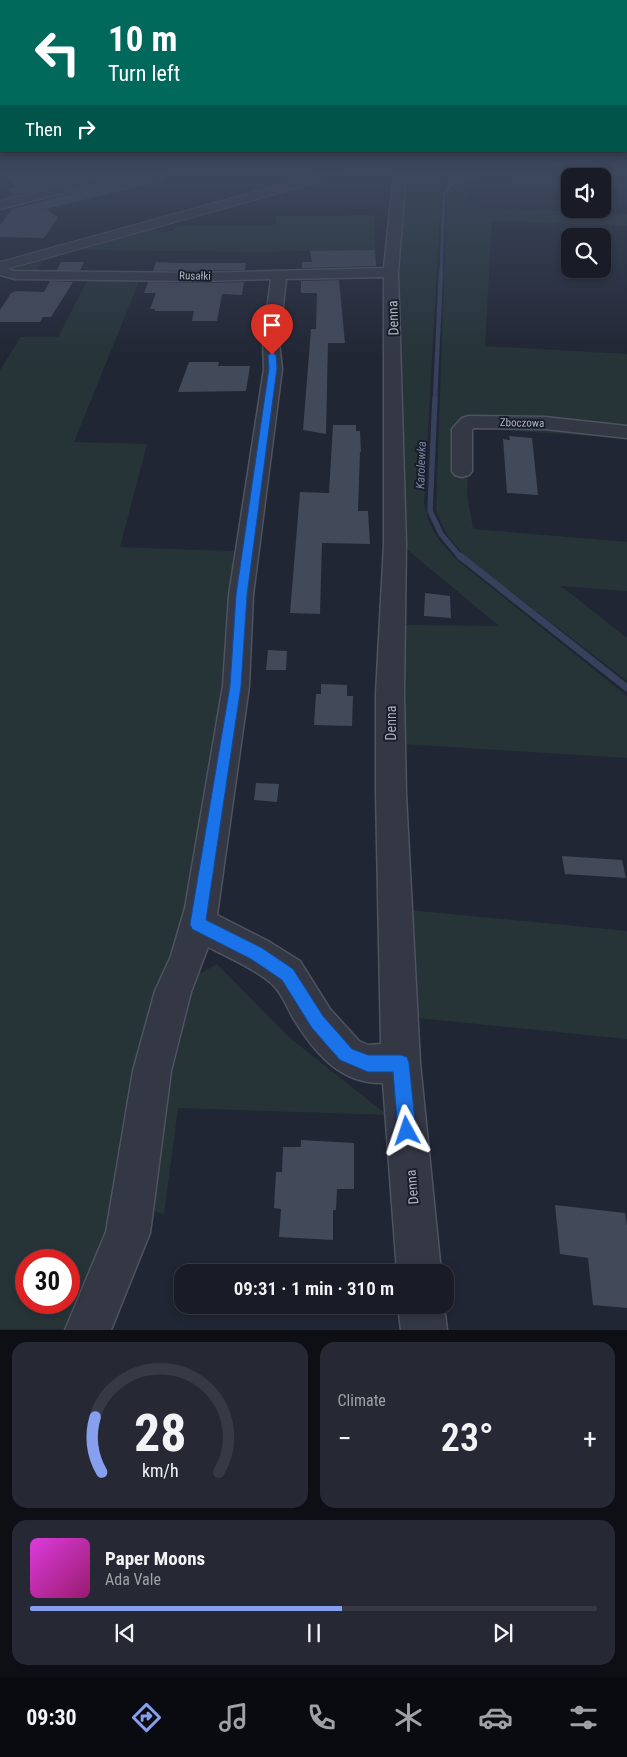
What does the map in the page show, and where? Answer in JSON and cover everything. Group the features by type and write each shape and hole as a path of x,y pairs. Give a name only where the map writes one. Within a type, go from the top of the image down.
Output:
{"street":[{"path":"0,269 119,235"},
{"name":"Denna","path":"394,235 391,272 394,340 395,544 390,692 391,794 401,1063 418,1264"},
{"name":"Rusałki","path":"0,269 7,274 20,276 279,276 391,272"},
{"path":"88,1330 128,1233 152,1072 173,991 188,960 198,924 236,686 241,595 273,368 272,341 279,276"},
{"name":"Zboczowa","path":"462,470 462,429 463,425 469,422 545,423 627,432"},
{"path":"198,924 256,953 287,974 317,1022 346,1054 368,1064 401,1063"},
{"path":"423,1314 424,1330"}],"shaded area":[{"path":"130,235 375,235 375,250 258,252 76,250"},
{"path":"401,235 439,235 424,503 428,520 440,542 458,561 627,696 627,758 403,744 403,625 499,626 403,546 399,274"},
{"path":"446,235 491,235 485,346 627,354 627,438 470,428 467,494 473,529 627,542 627,591 561,586 627,638 627,681 466,557 447,535 436,511"},
{"path":"65,253 67,254 44,261 36,272 15,271 14,269"},
{"path":"88,279 140,279 74,442 147,444 120,547 257,552 216,888 176,939 201,973 217,964 290,1038 387,1115 178,1108 164,1214 123,1203 75,1329 0,1329 0,370 21,337 58,337"},
{"path":"409,910 627,931 627,1039 418,1018"}],"building":[{"path":"0,235 46,235 44,238 0,237"},
{"path":"375,250 376,266 302,268 302,262 312,262 310,251"},
{"path":"61,262 84,262 80,270 57,270"},
{"path":"156,262 246,263 245,270 153,271"},
{"path":"339,280 345,343 328,343 326,434 303,430 311,329 316,329 317,293 301,293 301,281"},
{"path":"50,281 73,282 51,317 43,317 40,322 0,322 0,310 11,293 17,291 44,292"},
{"path":"148,282 244,282 242,295 222,294 217,321 192,321 194,311 155,311 155,309 150,309 156,293 144,293"},
{"path":"189,362 219,362 218,366 250,366 246,391 178,392"},
{"path":"333,425 356,425 356,431 360,431 361,452 358,511 368,511 370,544 322,543 320,614 290,613 300,492 329,493"},
{"path":"509,436 532,438 538,495 507,493 503,439 510,440"},
{"path":"425,593 450,596 451,618 424,616"},
{"path":"268,650 287,651 286,670 266,670"},
{"path":"321,684 347,685 347,696 353,696 352,726 314,725 316,694 321,694"},
{"path":"256,783 279,784 277,802 254,800"},
{"path":"562,856 622,860 626,878 565,874"},
{"path":"301,1140 354,1143 354,1189 337,1189 336,1210 333,1210 333,1240 279,1237 281,1209 274,1208 276,1172 282,1172 283,1147 301,1147"},
{"path":"555,1205 625,1213 627,1225 627,1308 593,1305 588,1258 560,1254"}],"waterway":[{"name":"Karolewka","path":"441,273 442,235"},
{"name":"Karolewka","path":"435,399 441,272"},
{"name":"Karolewka","path":"435,398 430,511 441,534 461,558"},
{"name":"Karolewka","path":"460,556 627,688"}],"route":[{"path":"272,355 273,368 261,461 241,595 236,686 198,924 214,934 256,953 287,974 317,1022 346,1054 368,1064 401,1063 407,1131"}]}
